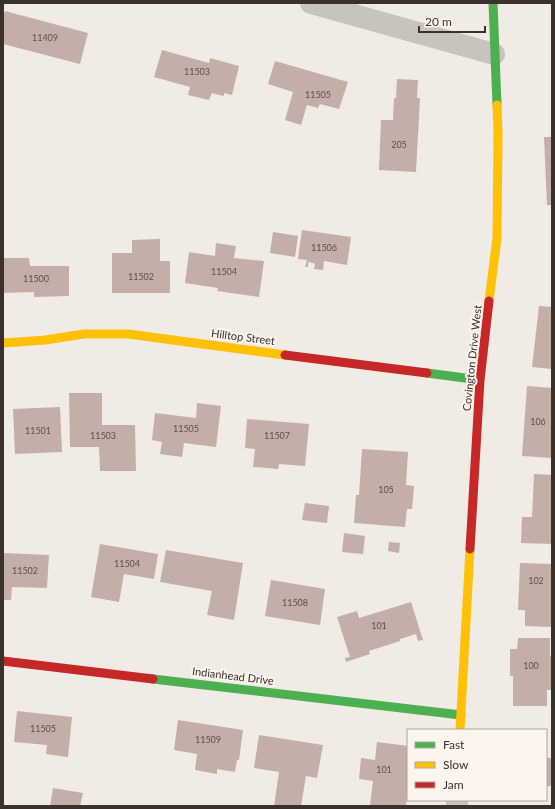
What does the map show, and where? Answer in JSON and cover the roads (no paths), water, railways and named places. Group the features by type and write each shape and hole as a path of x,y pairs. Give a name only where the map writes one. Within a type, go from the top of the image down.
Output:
{"street":[{"path":"311,3 494,54"},
{"name":"Covington Drive West","path":"460,729 480,380 497,238 498,132 493,3"},
{"name":"Hilltop Street","path":"3,343 84,334 128,334 480,380"},
{"name":"Indianhead Drive","path":"3,661 461,715"}]}
